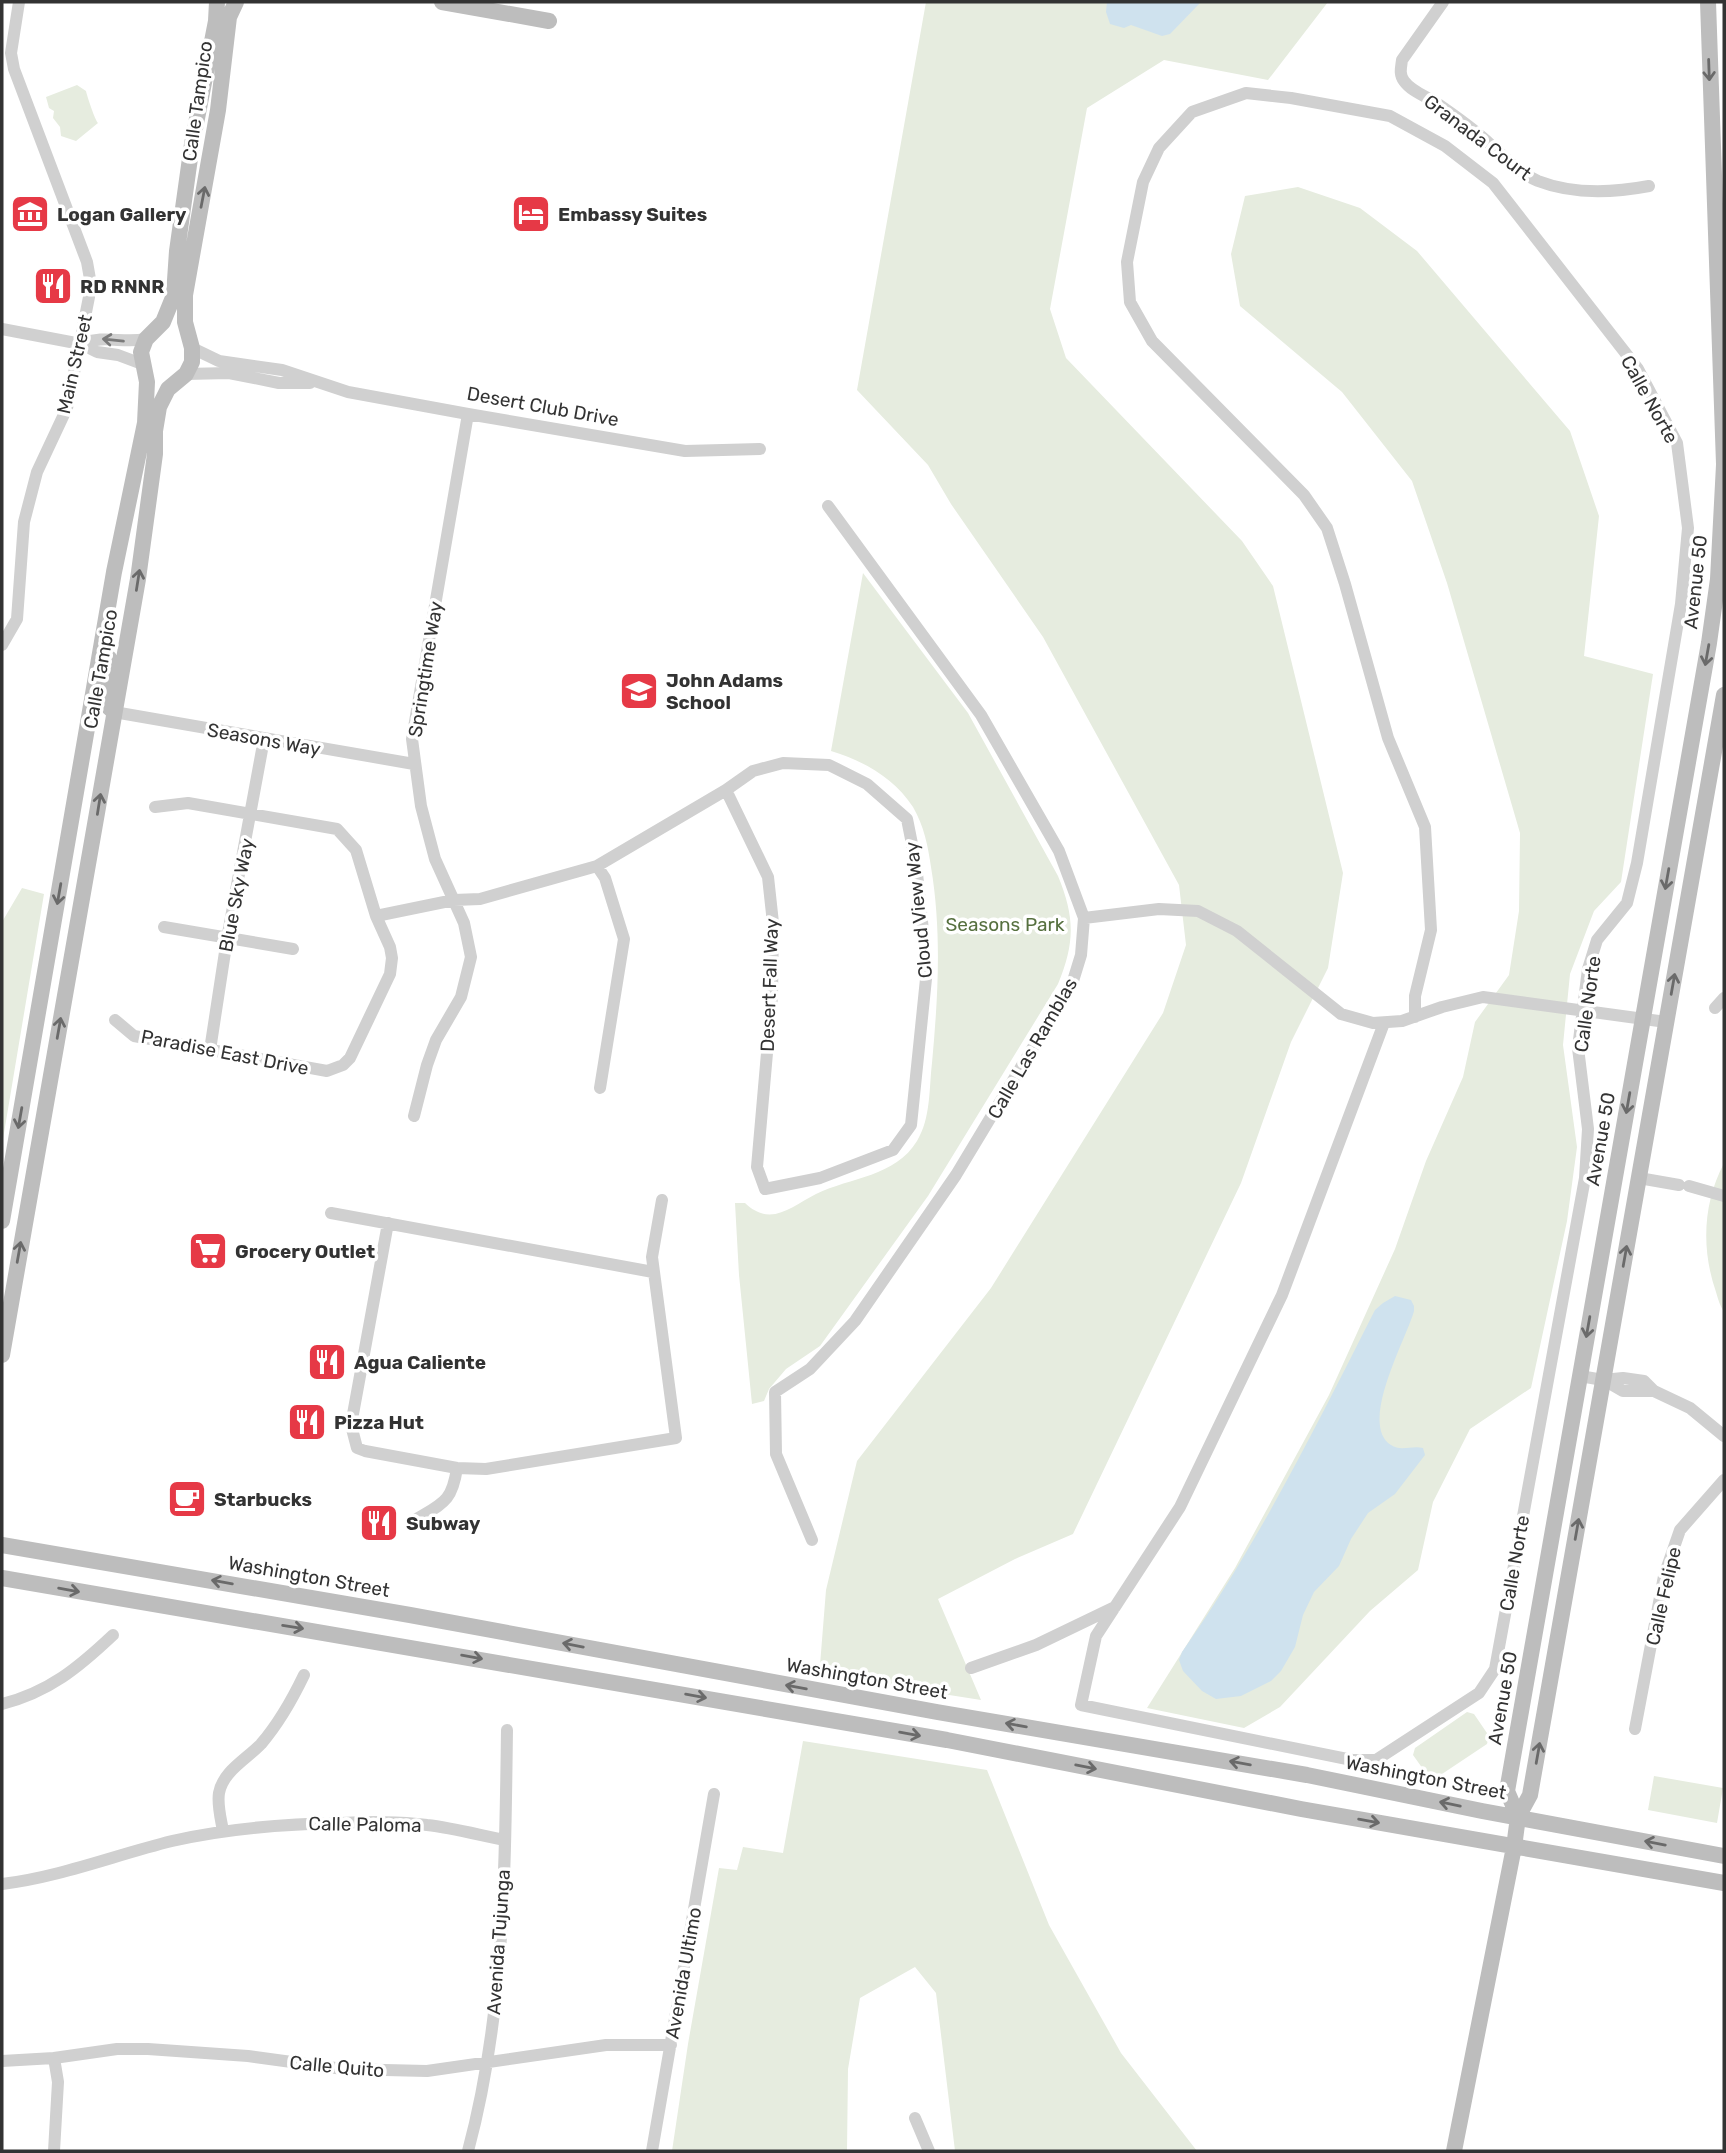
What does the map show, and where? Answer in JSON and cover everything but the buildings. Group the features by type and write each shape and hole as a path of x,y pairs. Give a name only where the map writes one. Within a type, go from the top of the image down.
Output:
{"main road":[{"name":"Calle Tampico","path":"2,1221 114,572 145,423 147,382 141,352 148,337 163,322 174,295 177,251 192,144 216,21 216,2"},
{"name":"Calle Tampico","path":"2,1354 138,579 159,407 168,389 183,376 192,362 185,322 185,295 218,110 229,17 236,2"},
{"path":"442,2 549,21"},
{"name":"Avenue 50","path":"1518,1817 1507,1791 1718,579 1724,465 1708,2"},
{"name":"Desert Club Drive","path":"148,337 158,331 173,330 190,345"},
{"name":"Desert Club Drive","path":"143,367 160,381 167,382 183,376"},
{"path":"114,572 115,625 104,703 114,712"},
{"name":"Avenue 50","path":"1454,2151 1518,1817 1530,1795 1724,695"},
{"name":"Washington Street","path":"2,1545 396,1612 937,1712 1307,1774 1724,1856"},
{"path":"2,1578 947,1740 1301,1810 1724,1883"}],"street":[{"name":"Main Street","path":"2,645 17,619 24,522 37,472 68,408 90,279 82,250 14,69 11,53 19,2"},
{"name":"Granada Court","path":"1443,2 1402,60 1400,71 1412,89 1439,105 1535,180 1585,192 1610,192 1650,186"},
{"name":"Calle Norte","path":"1384,1023 1282,1295 1180,1507 1096,1636 1081,1705 1352,1760 1376,1760 1479,1693 1495,1669 1585,1178 1588,1129 1578,1048 1588,969 1597,940 1627,903 1637,863 1681,604 1688,528 1677,443 1638,369 1493,183 1446,146 1390,116 1291,98 1246,93 1192,112 1159,148 1143,182 1127,262 1130,302 1152,341 1304,495 1327,528 1388,738 1425,827 1431,930 1415,996 1415,1017"},
{"name":"Desert Club Drive","path":"2,329 81,344 97,352 118,355 143,367"},
{"name":"Desert Club Drive","path":"81,344 97,338 132,342 148,337"},
{"name":"Desert Club Drive","path":"190,345 219,361 282,370 348,392 468,414 685,451 760,449"},
{"name":"Desert Club Drive","path":"183,376 229,373 279,383 321,383"},
{"name":"Springtime Way","path":"414,1115 436,1040 461,997 470,969 470,942 435,859 421,806 412,739 468,414"},
{"name":"Calle Las Ramblas","path":"812,1540 776,1454 775,1392 810,1369 855,1321 957,1175 1073,981 1081,955 1084,918 1059,850 981,715 828,506"},
{"name":"Seasons Way","path":"114,712 414,764"},
{"name":"Blue Sky Way","path":"210,1051 227,939 264,739"},
{"name":"Cloud View Way","path":"376,916 454,900 480,899 597,866 726,790 753,771 783,763 829,765 867,784 908,819 916,864 928,969 911,1125 893,1150 820,1178 765,1189"},
{"name":"Desert Fall Way","path":"726,790 768,877 774,923 772,996 757,1167 765,1189"},
{"name":"Paradise East Drive","path":"115,1020 134,1036 327,1071 343,1065 359,1043 390,974 390,947 376,916 356,850 337,829 188,803 155,807"},
{"path":"597,866 605,878 624,939 600,1087"},
{"path":"1084,918 1159,909 1198,911 1244,936 1341,1014 1373,1023 1392,1024 1483,997 1666,1022"},
{"path":"164,927 293,949"},
{"path":"1715,1008 1724,998"},
{"path":"1639,1178 1684,1185 1724,1196"},
{"path":"388,1223 351,1425 354,1442 357,1448 365,1451 457,1468 486,1469 676,1438 652,1257 662,1200"},
{"path":"331,1213 653,1272"},
{"path":"1580,1376 1604,1380 1623,1378 1644,1381 1654,1391 1690,1408 1724,1436"},
{"path":"415,1520 450,1497 457,1468"},
{"name":"Calle Felipe","path":"1635,1729 1664,1576 1680,1530 1724,1480"},
{"path":"971,1668 1036,1645 1115,1607"},
{"path":"2,1704 44,1690 79,1668 113,1635"},
{"path":"223,1831 219,1804 222,1784 260,1745 289,1707 304,1675"},
{"name":"Avenida Tujunga","path":"468,2151 486,2063 497,1990 505,1840 507,1730"},
{"name":"Avenida Ultimo","path":"652,2151 714,1794"},
{"name":"Calle Paloma","path":"2,1884 35,1880 108,1857 223,1831 292,1823 376,1822 426,1825 505,1840"},
{"name":"Calle Quito","path":"2,2061 54,2058 117,2049 148,2049 248,2056 343,2069 427,2071 606,2045 671,2045"},
{"path":"54,2058 58,2082 54,2151"},
{"path":"915,2118 929,2151"}],"green space":[{"path":"926,2 1328,2 1268,80 1164,60 1087,108 1050,309 1066,358 1242,541 1273,586 1343,873 1328,968 1291,1042 1241,1183 1073,1534 1015,1559 938,1599 981,1700 854,1680 820,1665 826,1590 857,1461 991,1288 1163,1013 1186,945 1179,885 1043,637 951,504 928,465 857,390"},
{"path":"77,85 86,91 98,123 76,141 61,136 60,127 53,118 54,111 49,108 46,97"},
{"path":"1298,187 1360,208 1417,251 1570,431 1599,516 1584,656 1653,674 1621,882 1594,911 1570,974 1563,1045 1577,1147 1567,1221 1531,1388 1470,1429 1433,1502 1418,1570 1370,1611 1280,1707 1244,1728 1147,1708 1235,1568 1329,1395 1395,1249 1426,1161 1463,1077 1475,1022 1509,975 1519,911 1520,833 1447,583 1412,481 1342,392 1240,306 1231,254 1245,196"},
{"name":"Seasons Park","path":"863,573 968,713 1058,876 1068,904 1070,943 1058,984 928,1196 820,1346 786,1369 769,1389 764,1401 752,1404 735,1203 745,1203 764,1214 773,1214 790,1209 829,1188 885,1169 908,1153 917,1141 925,1123 929,1103 938,941 930,859 925,836 913,807 897,787 866,765 831,751"},
{"path":"22,888 44,894 2,1145 2,922"},
{"path":"1724,1163 1724,1312 1711,1276 1706,1226 1712,1194"},
{"path":"1467,1712 1474,1714 1489,1736 1487,1744 1436,1778 1428,1776 1413,1755 1415,1748"},
{"path":"803,1741 987,1770 1049,1925 1121,2053 1197,2151 955,2151 936,1993 915,1967 860,1998 848,2069 847,2151 672,2151 719,1868 737,1870 743,1847 783,1853"},
{"path":"1654,1776 1723,1788 1717,1823 1648,1810"}],"water":[{"path":"1107,2 1201,2 1170,34 1162,36 1131,25 1124,28 1110,24 1106,12"},
{"path":"1395,1296 1411,1300 1414,1311 1387,1381 1380,1419 1382,1434 1395,1447 1423,1448 1425,1455 1395,1494 1368,1513 1351,1539 1339,1566 1314,1592 1303,1615 1295,1647 1281,1671 1271,1681 1241,1696 1216,1699 1202,1691 1183,1671 1179,1660 1182,1652 1261,1527 1375,1310"}],"place":[{"name":"Logan Gallery","path":"30,214"},
{"name":"Embassy Suites","path":"531,214"},
{"name":"RD RNNR","path":"53,286"},
{"name":"John Adams School","path":"639,691"},
{"name":"Grocery Outlet","path":"208,1251"},
{"name":"Agua Caliente","path":"327,1362"},
{"name":"Pizza Hut","path":"307,1422"},
{"name":"Starbucks","path":"187,1499"},
{"name":"Subway","path":"379,1523"}]}
